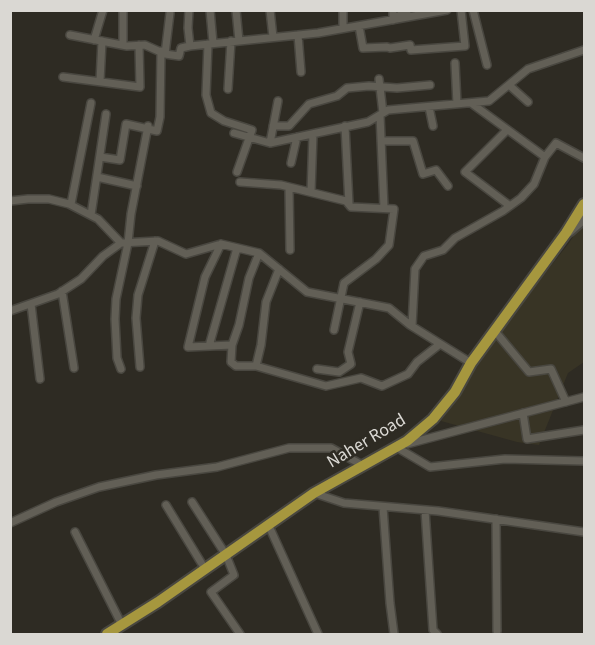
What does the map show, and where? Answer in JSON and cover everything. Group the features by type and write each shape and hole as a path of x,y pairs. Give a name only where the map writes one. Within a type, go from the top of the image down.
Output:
{"main road":[{"path":"566,233 585,204"},
{"name":"Naher Road","path":"107,634 314,493 407,441 433,419 455,392 471,363 494,330 566,233 585,218"}],"street":[{"path":"93,40 103,10"},
{"path":"123,10 123,45"},
{"path":"189,10 190,46"},
{"path":"210,10 206,95 211,113 224,121 252,130 237,172"},
{"path":"236,10 239,40"},
{"path":"270,10 273,37"},
{"path":"343,10 343,28"},
{"path":"393,10 393,20"},
{"path":"393,20 408,10"},
{"path":"70,35 123,45 145,45 163,53 179,56 181,48 190,46 298,35 447,10"},
{"path":"359,26 363,48 410,45 411,50 465,46 461,10"},
{"path":"474,10 487,65"},
{"path":"100,157 120,160 126,124 157,131 160,117 163,53 170,14"},
{"path":"298,35 301,72"},
{"path":"228,89 231,41"},
{"path":"100,81 102,42"},
{"path":"63,77 140,87 139,45"},
{"path":"234,134 270,143 368,122 388,110 489,101 528,69 585,50"},
{"path":"455,63 457,104"},
{"path":"379,79 384,208"},
{"path":"273,126 289,126 309,104 338,96 347,88 397,88 430,85"},
{"path":"509,85 528,102"},
{"path":"270,143 278,101"},
{"path":"71,204 91,103"},
{"path":"471,103 545,158"},
{"path":"429,107 433,126"},
{"path":"91,215 106,114"},
{"path":"345,126 349,204"},
{"path":"121,369 117,358 115,319 125,243 147,127"},
{"path":"507,129 465,172 510,207"},
{"path":"311,192 313,134"},
{"path":"291,163 297,137"},
{"path":"381,141 413,141 423,174 436,170 448,186"},
{"path":"412,326 415,269 424,256 443,250 455,238 510,207 534,184 545,158 556,142 585,158"},
{"path":"97,177 137,186"},
{"path":"240,182 281,185 346,201 351,207 394,208 389,245 376,259 344,283 334,330"},
{"path":"289,188 290,250"},
{"path":"10,201 49,200 71,204 91,215 125,243"},
{"path":"140,367 136,330 138,295 155,242"},
{"path":"10,311 62,291 81,279 103,256 125,243 155,242 186,254 221,244 258,253 308,292 389,308 412,326 471,363"},
{"path":"221,244 205,277 188,347 232,345"},
{"path":"209,346 237,248"},
{"path":"258,253 249,278 239,325 232,345 231,363 236,366 256,366 326,386 361,378 382,386 408,375 417,362 440,344"},
{"path":"256,366 266,302 279,269"},
{"path":"62,291 74,368"},
{"path":"317,369 339,372 351,364 348,352 360,302"},
{"path":"31,304 40,379"},
{"path":"494,330 529,372 551,369 566,402"},
{"path":"396,447 585,397"},
{"path":"523,413 527,439 585,430"},
{"path":"396,447 430,466 505,459 585,461"},
{"path":"10,523 56,502 99,488 156,475 217,467 289,448 331,448 362,465"},
{"path":"314,493 344,503 425,510 585,532"},
{"path":"192,502 226,555 234,574 211,592 240,634"},
{"path":"166,505 205,569"},
{"path":"383,507 394,634"},
{"path":"425,510 433,630 437,634"},
{"path":"496,519 496,631"},
{"path":"268,524 318,634"},
{"path":"75,532 122,625"}],"shaded area":[{"path":"584,222 584,362 568,373 539,445 517,442 441,421 508,320"}]}
